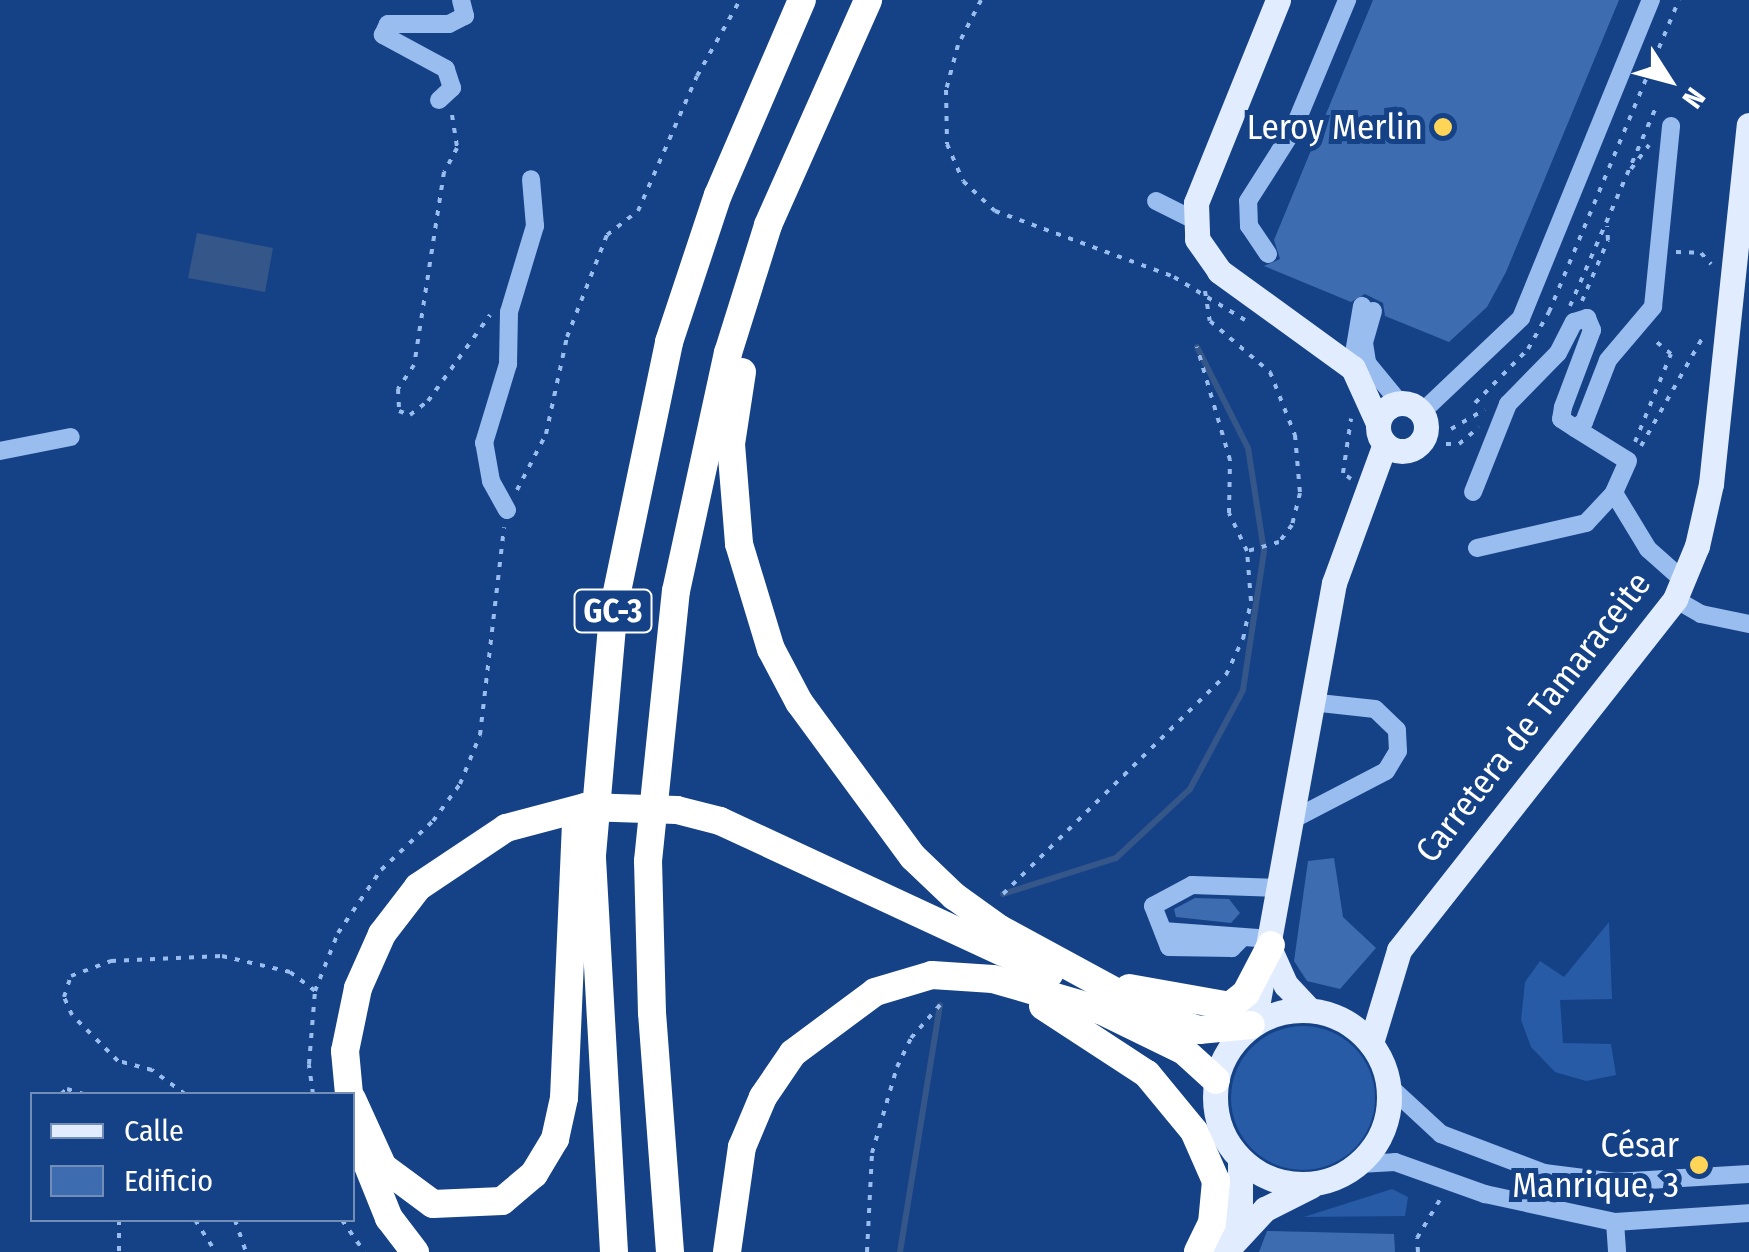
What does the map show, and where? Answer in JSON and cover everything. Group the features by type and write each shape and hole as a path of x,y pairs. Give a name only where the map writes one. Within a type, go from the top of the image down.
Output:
{"highway":[{"name":"GC-3","path":"614,1252 592,855 614,606 646,430 718,195 802,0"},
{"name":"GC-3","path":"670,1252 649,899 660,735 676,592 698,479 768,225 868,0"},
{"path":"768,225 765,284 731,444 739,544 771,650 818,730 913,856 1000,929 1184,1051 1216,1080"},
{"path":"355,1107 384,1167 433,1204 502,1200 534,1174 554,1140 564,1098 573,864 596,600 646,430"},
{"path":"349,1092 345,1052 358,988 382,934 418,886 506,828 585,807 660,809 720,820 1080,988 1162,1017"},
{"path":"726,1252 742,1147 763,1097 793,1053 875,992 932,975 993,979 1105,998 1230,1006 1246,993 1271,945"},
{"path":"993,979 1123,1054 1182,1115 1216,1181 1212,1223 1198,1252"},
{"path":"1080,988 1198,1030 1252,1024"},
{"path":"355,1118 370,1181 416,1252"}],"main road":[{"path":"1278,0 1194,220 1197,240 1212,282 1353,368 1382,434 1399,451 1420,442 1426,428 1411,408 1386,410 1382,434 1366,491 1342,549 1288,822 1271,945 1252,1024 1216,1080 1220,1130 1240,1160 1276,1181 1313,1185"},
{"name":"Carretera de Tamaraceite","path":"1371,1043 1385,979 1399,950 1679,589 1712,484 1749,125"},
{"path":"1271,945 1286,985 1308,1009"},
{"path":"1225,1252 1265,1209 1359,1164 1385,1124 1389,1086 1371,1043 1340,1018 1308,1009 1252,1024"},
{"path":"1206,1252 1240,1202 1240,1160"}],"street":[{"path":"439,100 452,88 446,70 383,36 388,24 448,24 464,16 461,0"},
{"path":"1268,254 1249,226 1248,201 1262,169 1294,130 1347,0"},
{"path":"1353,368 1353,331 1368,309 1364,343 1367,363 1411,408 1521,318 1651,0"},
{"path":"1574,428 1584,422 1608,360 1646,333 1658,294 1671,126"},
{"path":"507,510 491,481 484,443 508,364 509,312 535,226 531,179"},
{"path":"1156,201 1194,220"},
{"path":"1473,492 1508,404 1558,353 1574,314 1587,318 1592,330 1561,420 1628,461 1614,493 1586,523 1478,548"},
{"path":"0,452 70,438"},
{"path":"1614,493 1648,549 1701,614 1749,624"},
{"path":"1288,822 1386,771 1398,751 1397,730 1375,709 1311,702"},
{"path":"1271,945 1241,939 1232,948 1169,947 1153,906 1178,889 1277,888"},
{"path":"1389,1086 1441,1134 1544,1173 1615,1182 1749,1174"},
{"path":"1359,1164 1395,1162 1484,1194 1615,1222 1749,1213"},
{"path":"1615,1222 1617,1252"}],"path":[{"path":"313,1092 315,991 338,933 381,870 451,796 480,735 490,602 507,510 546,434 567,338 607,235 638,211 697,76 740,0"},
{"path":"980,0 958,45 946,90 947,144 963,182 996,212 1212,282 1250,323"},
{"path":"1474,403 1511,370 1549,312 1678,0"},
{"path":"439,100 455,119 457,148 444,172 414,365 398,389 399,411 410,416 428,401 485,316 509,312"},
{"path":"1574,314 1607,221 1656,107"},
{"path":"1628,173 1643,156"},
{"path":"1574,314 1608,240 1607,221"},
{"path":"1672,252 1701,253 1718,271"},
{"path":"1212,282 1210,321 1270,372 1295,435 1300,493 1292,524 1264,551 1247,551"},
{"path":"1646,333 1646,347"},
{"path":"1646,333 1671,354 1628,461 1634,463 1706,333"},
{"path":"1003,894 1226,676 1251,601 1247,551 1229,513 1230,460 1198,347"},
{"path":"1451,429 1473,421 1497,398"},
{"path":"1347,406 1351,440 1343,472 1366,491"},
{"path":"1446,444 1460,444"},
{"path":"182,1092 152,1070 118,1060 72,1015 64,997 71,976 111,961 222,956 290,972 315,991"},
{"path":"866,1252 872,1152 897,1067 911,1038 940,1005"},
{"path":"119,1222 119,1252"},
{"path":"196,1222 216,1252"},
{"path":"235,1222 246,1252"},
{"path":"343,1222 364,1252"}],"shaded area":[{"path":"197,233 273,248 265,292 188,278"},
{"path":"1609,922 1612,999 1560,1000 1563,1043 1611,1044 1616,1075 1586,1081 1555,1072 1531,1047 1521,1020 1525,982 1540,961 1564,977"},
{"path":"1303,1026 1331,1031 1354,1047 1370,1070 1375,1098 1370,1126 1354,1149 1331,1165 1303,1170 1275,1165 1252,1149 1236,1126 1231,1098 1236,1070 1252,1047 1275,1031"},
{"path":"1392,1189 1408,1197 1405,1216 1304,1217"}],"building":[{"name":"Leroy Merlin","path":"1373,0 1619,0 1506,272 1487,307 1449,342 1385,316 1383,303 1365,294 1351,302 1264,266 1280,259 1274,240"},
{"path":"1334,858 1343,917 1376,948 1340,989 1307,981 1294,961 1308,861"},
{"path":"1195,898 1229,899 1240,913 1231,923 1176,917 1174,909"},
{"path":"1267,1231 1394,1234 1395,1252 1259,1252"}],"waterway":[{"path":"1003,894 1116,858 1190,789 1243,690 1264,551 1248,448 1197,347"},
{"path":"900,1252 940,1005"}],"place":[{"name":"Leroy Merlin","path":"1443,127"},
{"name":"César Manrique, 3","path":"1699,1165"}]}
